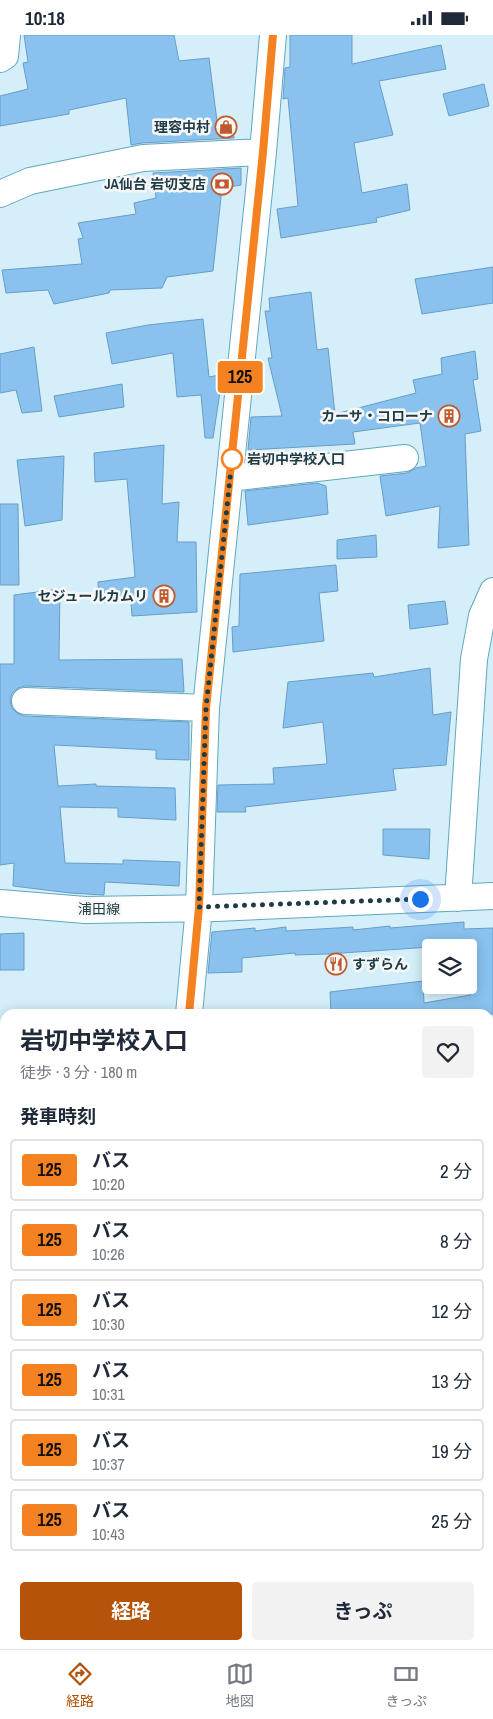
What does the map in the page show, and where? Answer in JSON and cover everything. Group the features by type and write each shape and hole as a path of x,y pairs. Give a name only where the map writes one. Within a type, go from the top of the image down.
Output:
{"street":[{"path":"0,59 5,56 7,35"},
{"path":"189,1009 199,907 206,708 263,152 273,35"},
{"path":"0,194 30,181 143,158 263,152"},
{"path":"230,478 405,458"},
{"path":"458,898 474,659 482,616 493,591"},
{"path":"25,701 206,708"},
{"name":"浦田線","path":"0,903 85,910 493,896"}],"building":[{"path":"24,35 174,35 179,61 209,58 217,121 231,120 234,138 131,145 126,98 69,110 69,114 0,126 0,96 28,89 23,63 28,62"},
{"path":"290,35 352,35 352,64 441,45 446,69 379,81 393,135 354,143 362,193 407,184 410,210 376,218 377,222 281,238 277,209 298,206 288,98 283,99 285,68 290,67"},
{"path":"484,84 489,106 449,116 443,94"},
{"path":"241,168 241,185 222,188 213,271 167,277 162,288 110,290 109,293 54,304 48,290 6,293 2,270 82,264 78,239 83,238 78,223 136,214 134,203 156,198 153,173"},
{"path":"493,267 493,303 422,314 415,279"},
{"path":"311,292 317,350 328,348 335,414 416,393 413,380 442,374 441,358 475,351 478,379 473,380 481,431 465,434 469,545 438,548 440,506 386,516 380,476 407,473 416,468 426,466 420,423 353,432 355,444 248,450 251,417 282,416 268,358 272,358 265,311 270,311 269,298"},
{"path":"203,319 209,377 219,375 220,392 213,438 205,438 201,395 177,397 173,353 112,364 106,333 148,325"},
{"path":"34,347 42,411 22,413 16,390 0,393 0,354"},
{"path":"122,384 124,407 59,417 54,396"},
{"path":"164,445 162,504 179,502 177,542 196,542 197,612 132,616 131,602 99,602 98,582 135,577 127,479 95,482 94,453"},
{"path":"64,456 62,520 25,526 17,460"},
{"path":"317,483 326,486 328,514 248,525 245,491"},
{"path":"0,504 18,504 19,585 0,585"},
{"path":"376,535 377,557 337,559 337,540"},
{"path":"336,565 338,591 319,593 324,641 233,652 232,627 239,626 240,574"},
{"path":"60,589 59,660 182,659 184,692 25,686 18,688 12,693 10,701 12,708 24,716 189,722 189,760 156,759 156,750 54,745 58,786 96,784 96,786 175,788 176,820 118,817 118,808 60,807 65,863 123,864 123,860 180,862 179,886 105,882 104,895 70,893 13,886 14,863 0,865 0,664 14,664 14,595"},
{"path":"445,601 448,624 410,629 408,605"},
{"path":"430,668 433,715 451,712 446,765 393,769 396,790 245,807 246,812 217,812 218,785 274,784 273,768 327,764 323,722 283,728 288,682 373,673 374,677"},
{"path":"383,829 430,829 429,859 383,855"},
{"path":"464,922 464,929 493,928 493,1009 331,1009 330,992 422,981 424,1003 477,994 477,939 422,939 422,948 327,954 295,955 295,953 242,958 242,972 208,973 212,932 255,928 255,931 286,927 286,931 353,927 353,930 390,926 390,928"},
{"path":"24,933 24,970 0,970 0,934"}],"bus line":[{"name":"125","path":"189,1009 199,907 206,708 263,152 273,35"}],"place":[{"name":"理容中村","path":"226,127"},
{"name":"JA仙台 岩切支店","path":"222,184"},
{"name":"カーサ・コローナ","path":"449,416"},
{"name":"岩切中学校入口","path":"232,459"},
{"name":"セジュールカムリ","path":"164,596"},
{"name":"すずらん","path":"336,964"}],"route":[{"path":"232,459 206,708 199,907 216,908 420,899"}]}
